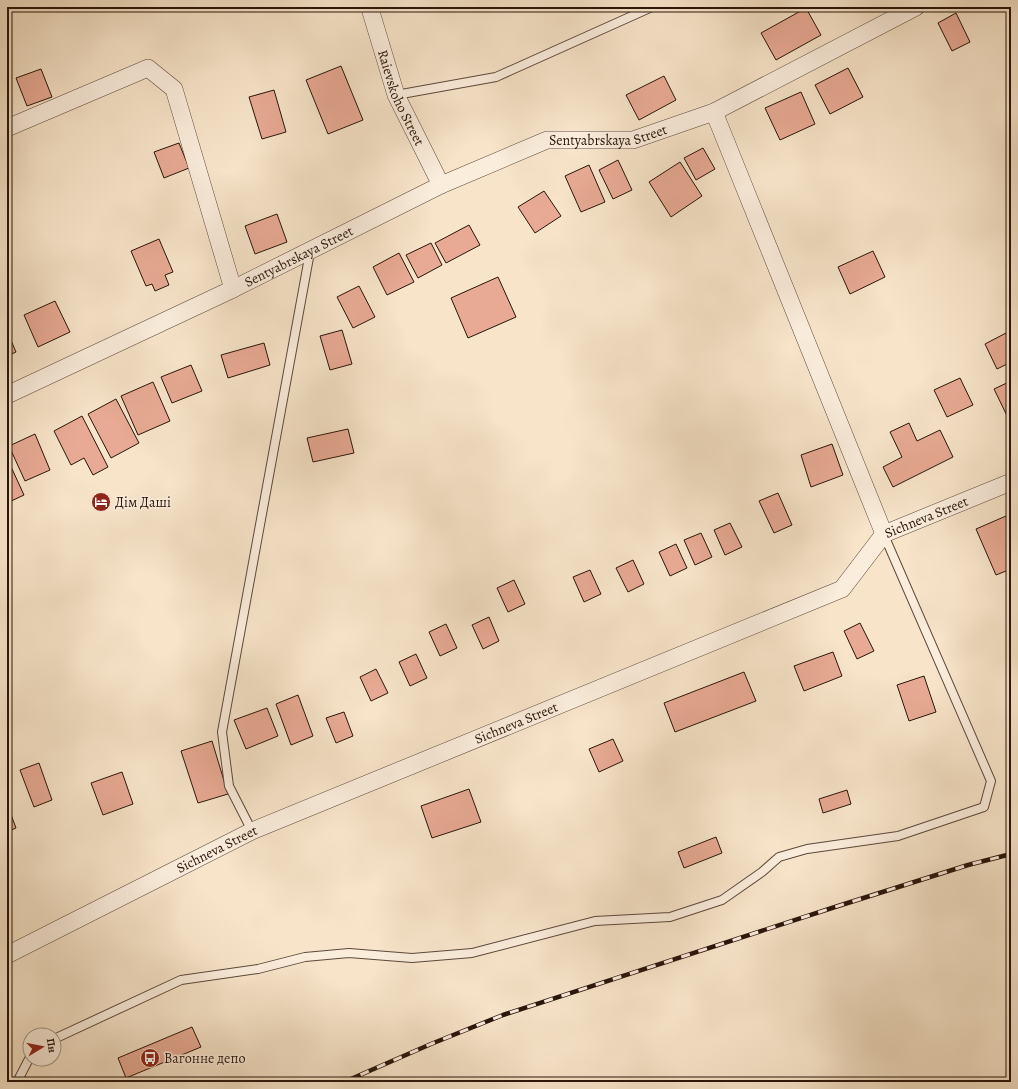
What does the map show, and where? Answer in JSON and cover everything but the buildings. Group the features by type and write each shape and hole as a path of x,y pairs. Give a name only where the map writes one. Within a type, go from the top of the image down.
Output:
{"street":[{"name":"Raievskoho Street","path":"370,7 396,94 441,185"},
{"name":"Sentyabrskaya Street","path":"7,395 233,289 441,185 547,140 633,140 714,112 916,7"},
{"name":"Sentyabrskaya Street","path":"7,128 148,68 174,89 233,289"},
{"path":"714,112 884,534"},
{"name":"Sichneva Street","path":"7,955 252,831 842,589 884,534 1011,482"}],"lane":[{"path":"396,94 496,77 652,7"},
{"path":"252,831 229,786 222,732 310,251"},
{"path":"62,1035 181,980 258,969 305,957 350,953 412,958 472,953 595,921 670,917 722,900 762,872 779,857 807,849 898,836 984,807 991,781 884,534"},
{"path":"17,1082 25,1067"}],"railway":[{"path":"344,1082 431,1044 503,1015 835,907 968,865 1011,854"}],"place":[{"name":"Дім Даші","path":"101,502"},
{"name":"Вагонне депо","path":"150,1058"}]}
